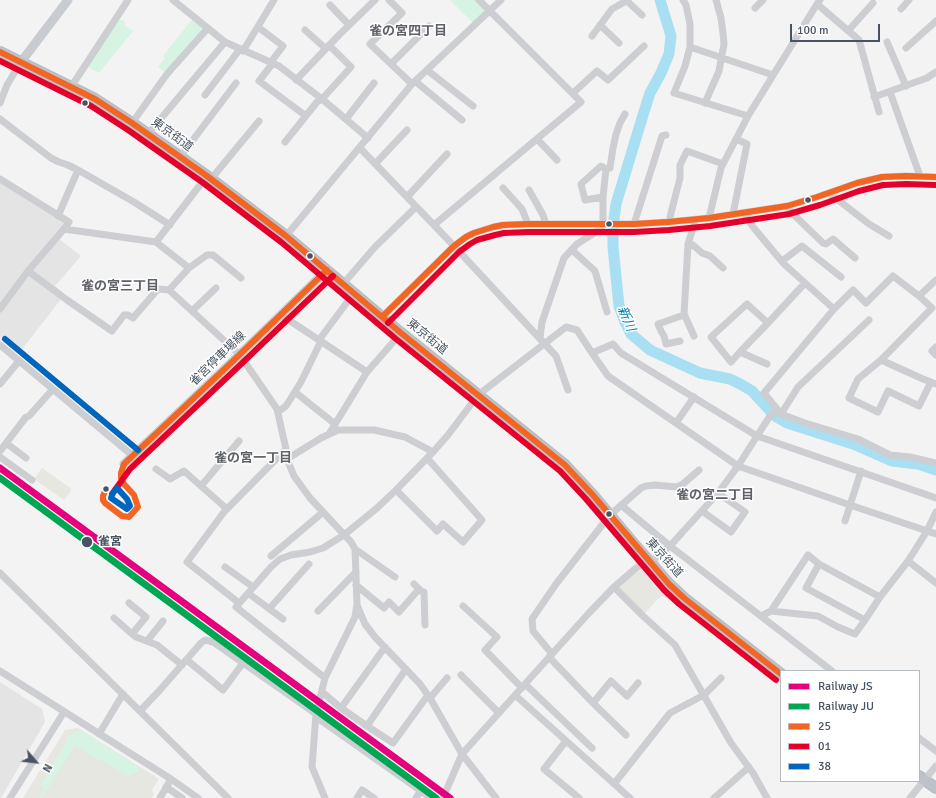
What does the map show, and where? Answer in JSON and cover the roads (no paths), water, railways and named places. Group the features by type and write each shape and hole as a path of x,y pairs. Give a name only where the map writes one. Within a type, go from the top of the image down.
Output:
{"highway":[{"name":"東京街道","path":"0,52 95,99 132,122 209,177 286,236 400,333 571,470 669,584 684,598 780,673"},
{"path":"922,778 936,788"}],"main road":[{"path":"21,62 68,0"},
{"name":"雀宮停車場線","path":"124,464 240,355 327,270"}],"street":[{"path":"71,87 128,0"},
{"path":"173,0 225,42 272,63 322,99 368,138"},
{"path":"205,96 242,50 274,0"},
{"path":"296,80 374,0"},
{"path":"389,0 402,13 370,44 413,83 462,120"},
{"path":"434,225 581,102 479,0"},
{"path":"286,236 413,83 501,0"},
{"path":"592,36 612,9 627,0 642,16"},
{"path":"683,0 690,24 690,47 685,66 674,93 748,116"},
{"path":"704,103 718,72 724,44 721,18 716,0"},
{"path":"754,8 762,0"},
{"path":"901,9 908,0"},
{"path":"709,218 723,164 748,116 818,2 859,40 879,112"},
{"path":"848,31 873,3"},
{"path":"330,5 349,25"},
{"path":"906,48 936,21"},
{"path":"600,25 619,43"},
{"path":"391,64 429,26"},
{"path":"258,27 284,46 259,81 306,116"},
{"path":"132,122 167,74 208,28"},
{"path":"285,142 317,102 322,99 351,67 305,30"},
{"path":"148,134 225,42"},
{"path":"887,42 906,86"},
{"path":"573,93 597,71 608,80 644,46"},
{"path":"690,47 773,75"},
{"path":"0,103 7,85 21,62"},
{"path":"427,70 473,106"},
{"path":"874,97 927,78 936,72"},
{"path":"180,157 236,83"},
{"path":"346,119 374,83"},
{"path":"890,92 920,176"},
{"path":"606,169 610,168 616,134 625,114"},
{"path":"0,119 51,158 78,170 134,202 170,225"},
{"path":"156,242 209,177 259,121"},
{"path":"375,164 407,130"},
{"path":"634,224 662,136 666,135"},
{"path":"537,139 557,160"},
{"path":"733,214 747,144 736,139"},
{"path":"360,148 454,246 556,356 568,390"},
{"path":"670,222 680,178 680,165 687,151 723,164"},
{"path":"407,197 447,154"},
{"path":"604,198 585,200 580,184 601,166 606,169"},
{"path":"606,169 604,198 607,223"},
{"path":"58,216 78,170"},
{"path":"382,317 454,246 470,235 493,227 528,224 634,224 709,218 788,206 856,183 882,177 936,177"},
{"path":"0,179 69,222 28,271 0,309"},
{"path":"503,188 522,209 528,224"},
{"path":"529,190 543,215 546,224"},
{"path":"829,193 869,224 889,236"},
{"path":"788,206 792,213 823,243 826,244 833,239 855,258"},
{"path":"343,284 375,247 416,207"},
{"path":"744,213 782,261 834,309"},
{"path":"694,336 684,315 688,244 696,219"},
{"path":"540,338 542,322 564,258 577,244 602,228 607,223"},
{"path":"64,229 156,242 189,268"},
{"path":"688,247 693,245 702,253 710,256 723,268"},
{"path":"782,261 802,246 841,277"},
{"path":"572,250 595,271 607,312"},
{"path":"169,290 189,268 207,255 213,255 240,278"},
{"path":"28,271 112,331 124,315 128,314 133,318 158,289 169,290 240,355 277,409 287,459 294,476 310,498 355,549 395,577"},
{"path":"880,360 933,383 919,406 888,391 878,412 849,398 858,379 880,360 932,308 893,276 866,303 852,290 834,309 764,393 776,413 858,440 890,455 910,457 936,463"},
{"path":"919,296 936,280"},
{"path":"768,323 746,304 711,337 731,362 768,323 805,283"},
{"path":"192,311 216,288"},
{"path":"278,412 286,406 295,392 320,340 354,293"},
{"path":"281,315 366,372"},
{"path":"680,341 666,344 658,324 684,315"},
{"path":"443,798 462,754 614,587 635,569 645,562 656,558 670,546 718,493 738,466 757,436 798,387 869,320"},
{"path":"325,678 236,606 238,603 280,559 322,548 344,535 377,508 434,452 478,395 566,327 577,330 608,376 738,466 936,534"},
{"path":"329,434 366,372 400,333"},
{"path":"592,353 613,344 621,353 757,436 936,498"},
{"path":"0,345 133,456"},
{"path":"936,347 932,351 936,355"},
{"path":"740,352 767,364"},
{"path":"0,384 19,361"},
{"path":"26,458 2,446 53,389"},
{"path":"295,392 335,424"},
{"path":"676,423 694,397"},
{"path":"287,459 338,430 374,430 405,437 434,452"},
{"path":"200,486 239,441"},
{"path":"238,603 187,562 227,509 286,449"},
{"path":"0,457 32,480"},
{"path":"396,490 437,531 443,524 463,542 482,520 427,458"},
{"path":"156,469 170,479 184,471 227,509"},
{"path":"626,735 592,703 551,656 533,631 532,619 556,584 610,515 641,488 655,485 677,486 683,484 699,470"},
{"path":"845,521 861,472"},
{"path":"702,511 731,532 745,512 718,493"},
{"path":"622,505 670,546 831,670"},
{"path":"271,556 322,512"},
{"path":"770,611 818,616 855,634 880,596 908,561 936,512"},
{"path":"325,798 312,767 316,716 325,678 355,617 357,604 355,549"},
{"path":"762,616 770,611 808,555 819,564 880,596"},
{"path":"908,561 936,583"},
{"path":"269,609 309,564"},
{"path":"819,564 806,588 865,620"},
{"path":"225,567 253,587"},
{"path":"318,611 356,572"},
{"path":"0,573 228,798"},
{"path":"356,585 384,608 389,602 399,612 416,587 424,592 425,625"},
{"path":"614,587 675,645 731,743 753,773 767,798"},
{"path":"248,593 283,619"},
{"path":"129,603 146,617 132,634"},
{"path":"357,604 365,624 375,637 420,684 462,754 496,798"},
{"path":"463,606 497,637 485,650 592,748"},
{"path":"114,618 136,637 157,645 223,690 243,663"},
{"path":"147,641 163,621"},
{"path":"140,711 201,643 206,640 213,642 431,798"},
{"path":"341,708 385,647"},
{"path":"367,726 406,669"},
{"path":"0,672 171,779 198,798"},
{"path":"461,675 499,713"},
{"path":"322,692 341,708 393,743 429,697 447,678"},
{"path":"614,784 670,713 704,696 721,678"},
{"path":"592,703 611,681 627,696 638,683"},
{"path":"99,734 124,694"},
{"path":"515,695 630,798"},
{"path":"10,798 64,712"},
{"path":"920,739 936,751"},
{"path":"566,741 544,768 579,798"},
{"path":"922,778 936,766"},
{"path":"714,798 749,768"},
{"path":"160,798 171,779"},
{"path":"910,798 920,782"},
{"path":"166,787 182,798"},
{"path":"357,798 362,790 374,798"},
{"path":"416,798 420,790"}],"waterway":[{"name":"新川","path":"660,0 671,36 669,54 650,93 616,204 613,227 613,247 619,306 631,334 650,350 700,373 730,379 742,385 752,391 775,416 787,423 853,444 892,461 918,464 936,470"}],"rail line":[{"name":"JS","path":"0,468 450,798"},
{"name":"JU","path":"0,478 436,798"}],"place":[{"name":"雀宮","path":"87,542"}],"district":[{"name":"雀の宮四丁目","path":"408,32"},
{"name":"雀の宮三丁目","path":"120,287"},
{"name":"雀の宮一丁目","path":"253,459"},
{"name":"雀の宮二丁目","path":"715,496"}]}
